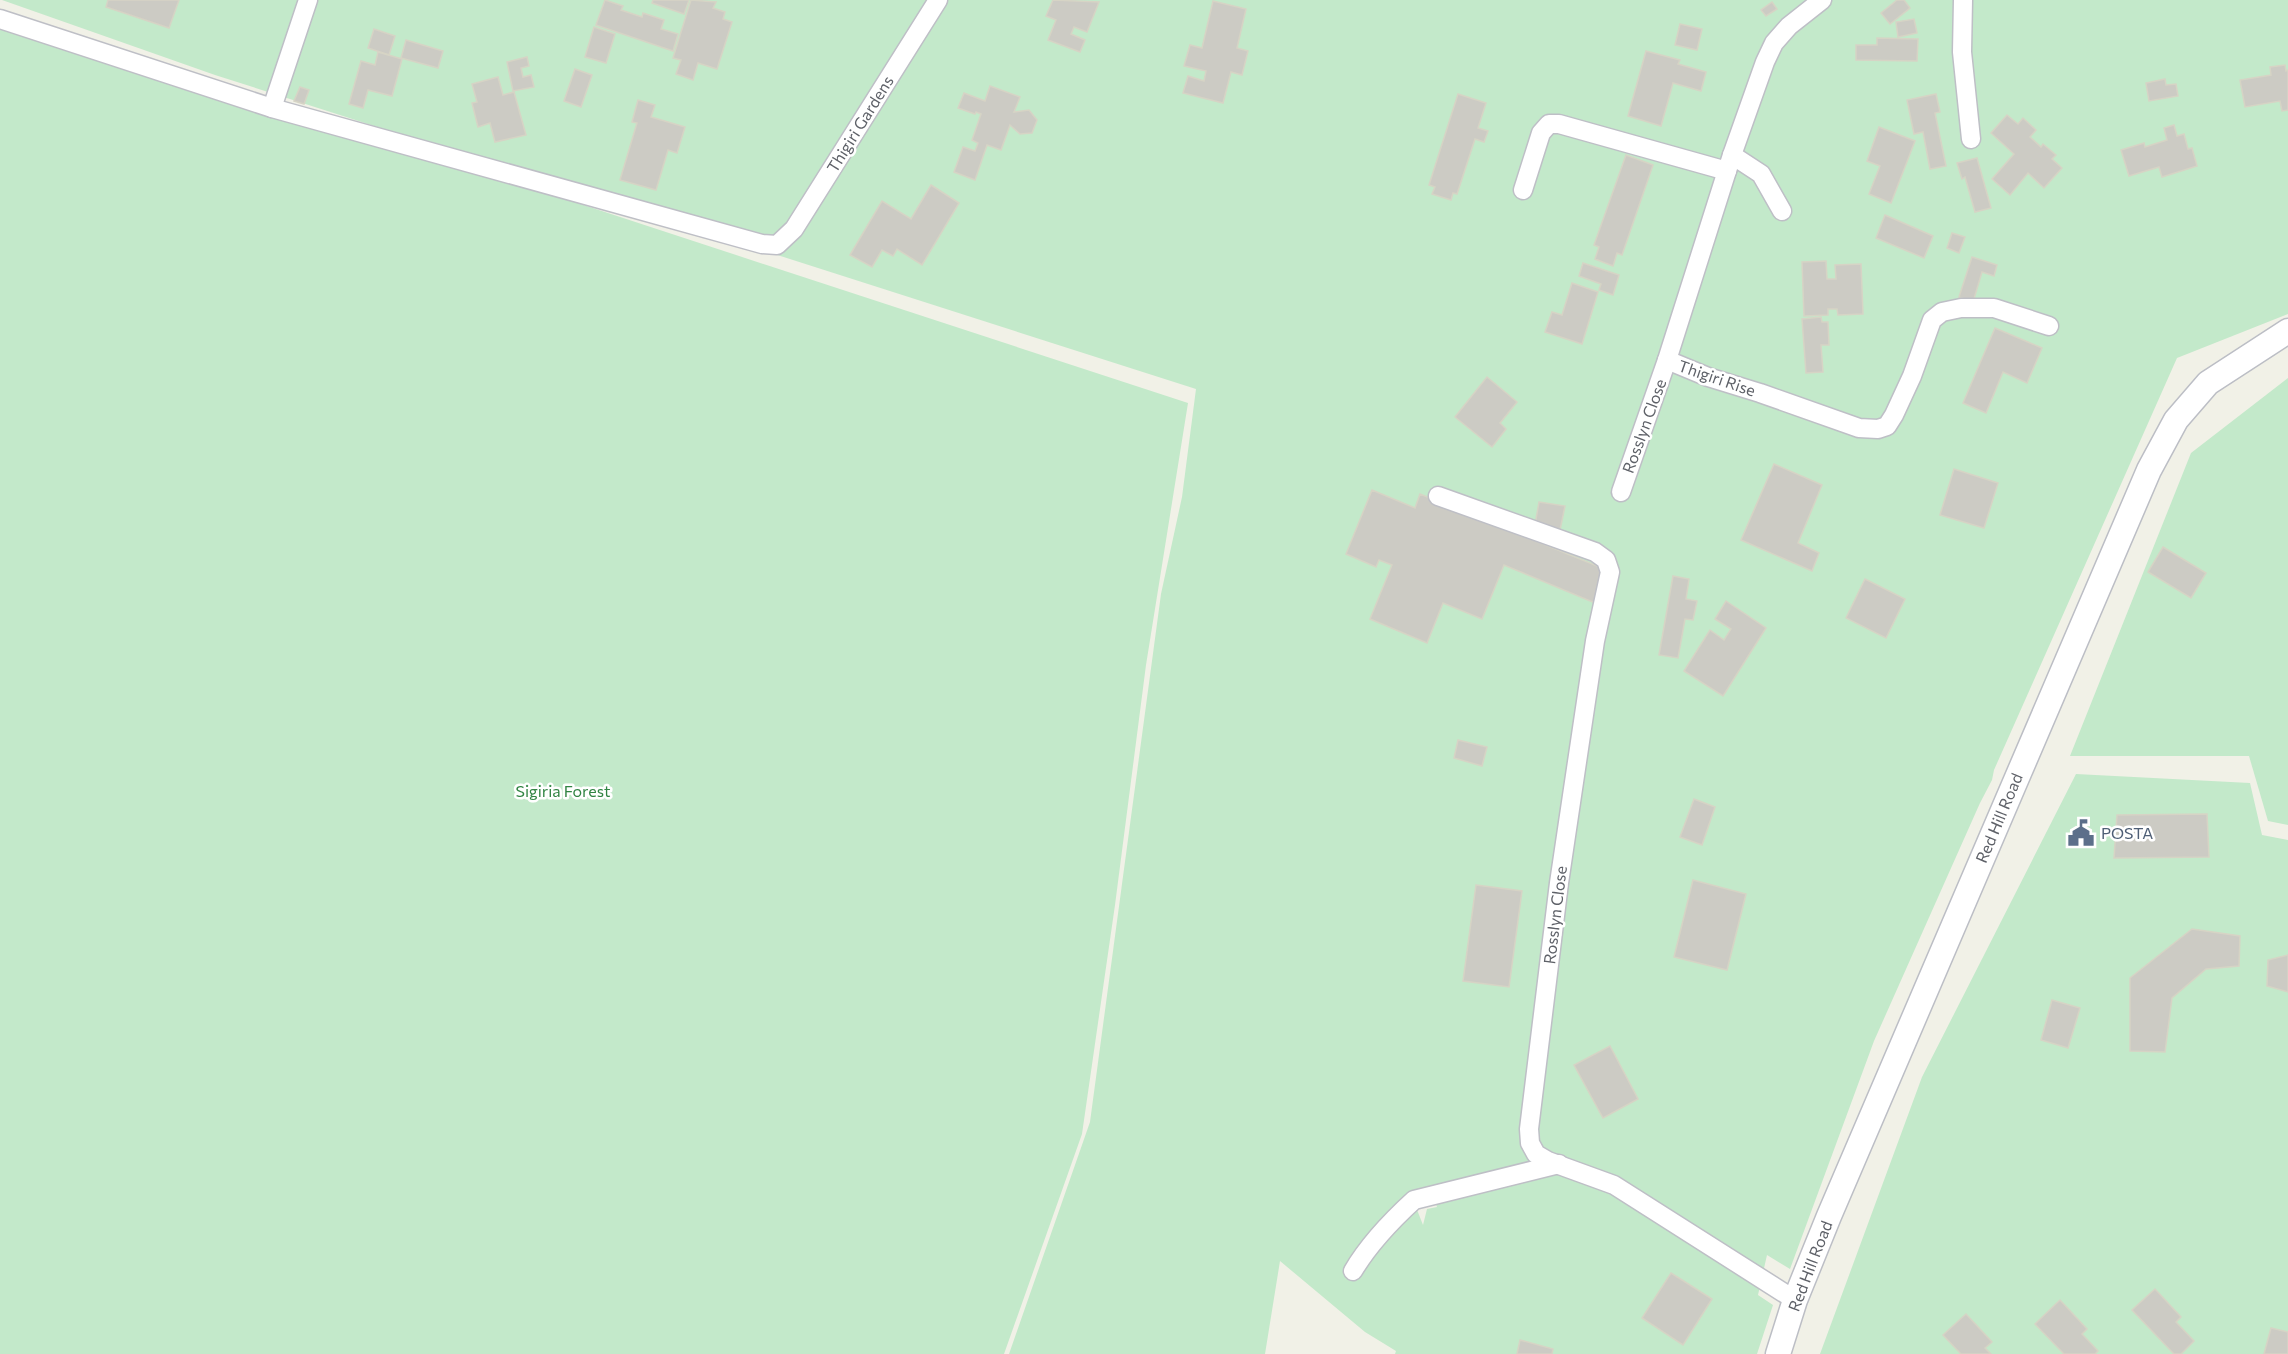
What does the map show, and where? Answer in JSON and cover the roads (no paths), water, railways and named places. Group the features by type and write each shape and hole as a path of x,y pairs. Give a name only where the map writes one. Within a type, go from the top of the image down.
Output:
{"main road":[{"name":"Red Hill Road","path":"1778,1354 1795,1300 1834,1205 2149,470 2176,420 2208,383 2288,331"}],"street":[{"path":"0,19 272,108 308,0"},
{"name":"Thigiri Gardens","path":"272,108 762,244 777,245 794,229 938,0"},
{"name":"Thigiri Rise","path":"1822,0 1789,26 1774,43 1765,62 1667,360 1708,377 1859,428 1878,429 1887,426 1894,415 1912,376 1932,320 1942,312 1961,308 1994,308 2049,326"},
{"path":"1963,0 1962,52 1971,139"},
{"path":"1523,190 1541,133 1549,124 1559,124 1730,163 1761,174 1782,211"},
{"name":"Rosslyn Close","path":"1621,492 1667,360"},
{"name":"Rosslyn Close","path":"1438,495 1595,552 1606,560 1610,572 1595,641 1558,883 1529,1129 1530,1143 1536,1154 1614,1185 1795,1300"},
{"path":"1353,1271 1362,1256 1396,1216 1414,1200 1559,1164"}],"place":[{"name":"POSTA","path":"2081,833"}],"park label":[{"name":"Sigiria Forest","path":"563,791"}]}
